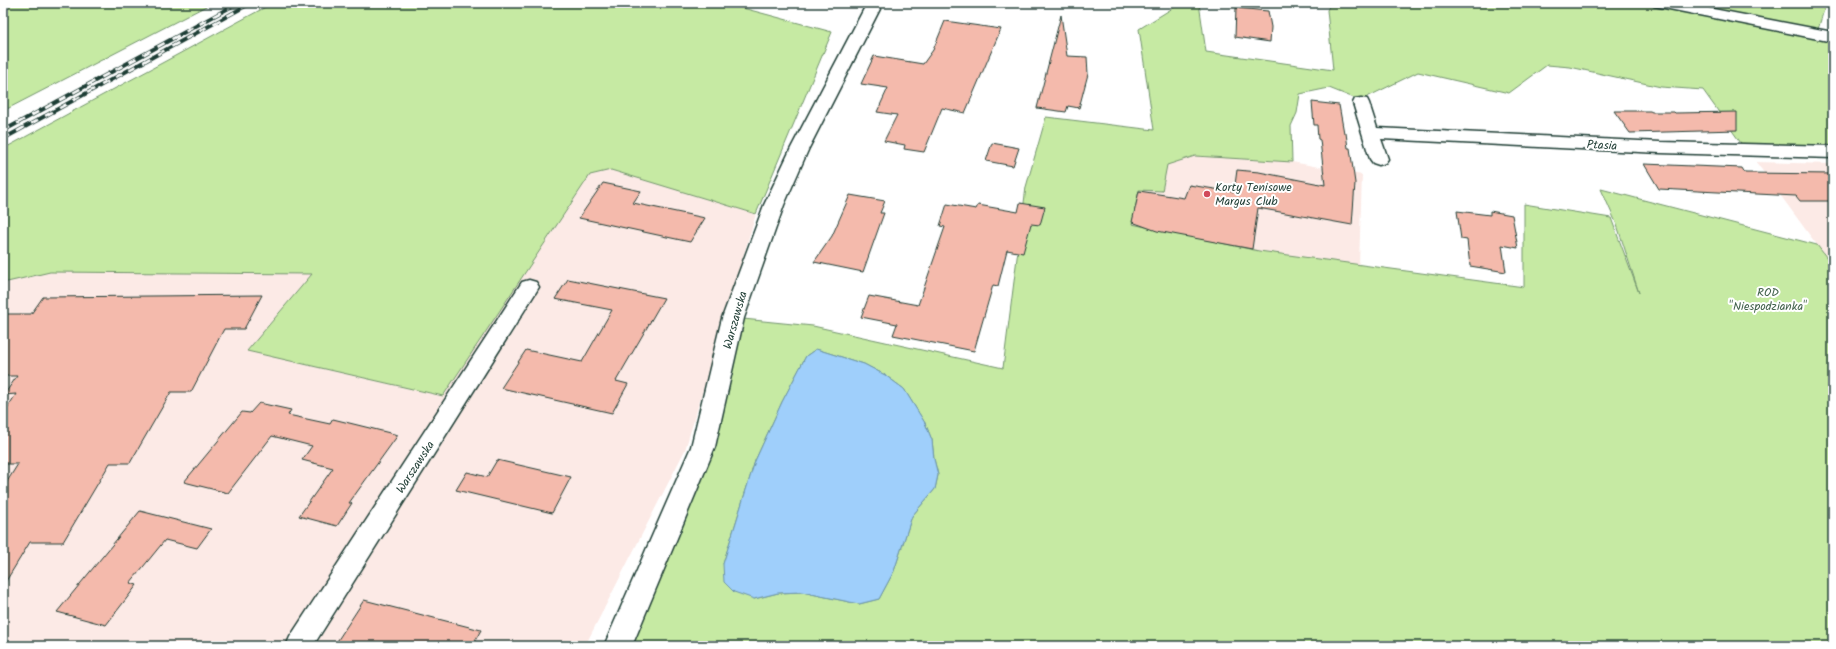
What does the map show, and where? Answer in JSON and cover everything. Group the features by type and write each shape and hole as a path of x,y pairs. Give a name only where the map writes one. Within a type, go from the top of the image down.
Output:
{"street":[{"name":"Warszawska","path":"618,646 703,447 733,318 774,205 800,148 875,3"},
{"path":"1659,3 1833,37"},
{"path":"1361,103 1379,159"},
{"name":"Ptasia","path":"1371,133 1633,147 1833,152"},
{"name":"Warszawska","path":"299,646 529,287"}],"shaded area":[{"path":"1195,156 1292,162 1362,175 1359,265 1259,251 1132,225 1139,190 1167,165"},
{"path":"1756,162 1833,164 1833,266 1817,245"},
{"path":"611,170 756,214 685,450 585,646 3,646 3,283 50,272 312,274 247,351 442,396 590,175"}],"green space":[{"path":"3,3 212,3 3,111"},
{"path":"273,3 724,3 832,32 756,214 611,170 590,175 443,396 247,351 312,274 50,272 3,283 3,149"},
{"name":"ROD \"Niespodzianka\"","path":"1181,3 1199,3 1206,52 1333,70 1327,10 1331,3 1826,3 1816,36 1833,41 1833,146 1743,146 1703,90 1661,87 1570,67 1547,65 1509,93 1418,72 1365,98 1354,98 1329,88 1300,94 1297,113 1291,126 1292,162 1195,156 1167,165 1162,191 1139,190 1132,224 1259,251 1524,287 1524,204 1611,218 1639,293 1617,225 1601,189 1817,245 1833,266 1833,646 617,646 703,447 733,318 813,326 1003,368 1026,187 1046,117 1154,130 1139,29","holes":["816,349 864,364 885,375 904,389 925,423 932,440 934,459 938,475 935,489 912,516 894,571 879,599 859,604 802,592 778,593 754,599 723,564 755,461 782,402 806,356"]}],"water":[{"path":"816,349 864,364 885,375 904,389 925,423 932,440 934,459 938,475 935,489 912,516 894,571 879,599 859,604 802,592 778,593 754,599 734,592 724,582 723,564 755,461 782,402 806,356"}],"building":[{"path":"1236,8 1268,11 1271,27 1270,42 1235,37"},
{"path":"1061,15 1067,56 1087,57 1088,74 1079,108 1068,106 1066,112 1037,108"},
{"path":"945,21 1001,29 965,113 942,108 924,152 904,149 905,145 884,141 897,115 877,112 888,88 861,84 874,56 923,64 933,50"},
{"path":"1312,102 1339,105 1344,133 1346,133 1348,148 1350,148 1355,183 1352,225 1258,208 1252,249 1157,231 1132,222 1139,191 1184,198 1189,185 1234,192 1237,170 1259,172 1325,185 1320,140 1318,139 1317,125 1314,125"},
{"path":"1614,111 1675,113 1737,112 1737,130 1630,133"},
{"path":"992,143 1019,148 1013,166 986,161"},
{"path":"1644,164 1742,168 1745,173 1833,174 1833,201 1800,201 1796,196 1659,189"},
{"path":"603,183 641,191 633,203 705,218 690,242 579,218"},
{"path":"850,195 885,201 880,213 884,213 863,272 814,262 832,236"},
{"path":"1020,203 1045,207 1040,225 1031,224 1023,253 1007,250 998,286 993,285 974,351 893,335 897,324 861,317 869,296 918,305 945,227 940,226 947,204 976,209 978,205 1018,212"},
{"path":"1457,211 1490,215 1490,211 1512,215 1518,248 1502,245 1506,272 1470,266 1467,240 1461,239"},
{"path":"568,279 664,298 616,381 628,384 612,413 501,388 526,350 582,362 612,310 555,299"},
{"path":"262,295 244,329 224,329 191,392 171,392 130,463 110,463 63,542 30,542 3,586 3,488 18,464 3,464 3,415 16,394 4,395 17,376 3,376 3,314 31,314 43,297"},
{"path":"259,403 291,410 288,415 330,424 333,419 398,435 349,503 352,503 337,526 299,516 333,468 302,460 312,446 272,436 228,493 184,482 242,412 250,413"},
{"path":"497,460 571,477 552,513 456,490 467,472 487,477"},
{"path":"140,511 211,529 197,548 165,540 130,583 137,585 106,625 57,612"},
{"path":"364,600 481,630 472,646 334,646"}],"railway":[{"path":"3,131 238,3"},
{"path":"3,139 251,3"}],"place":[{"name":"Korty Tenisowe Margus Club","path":"1207,194"}]}
